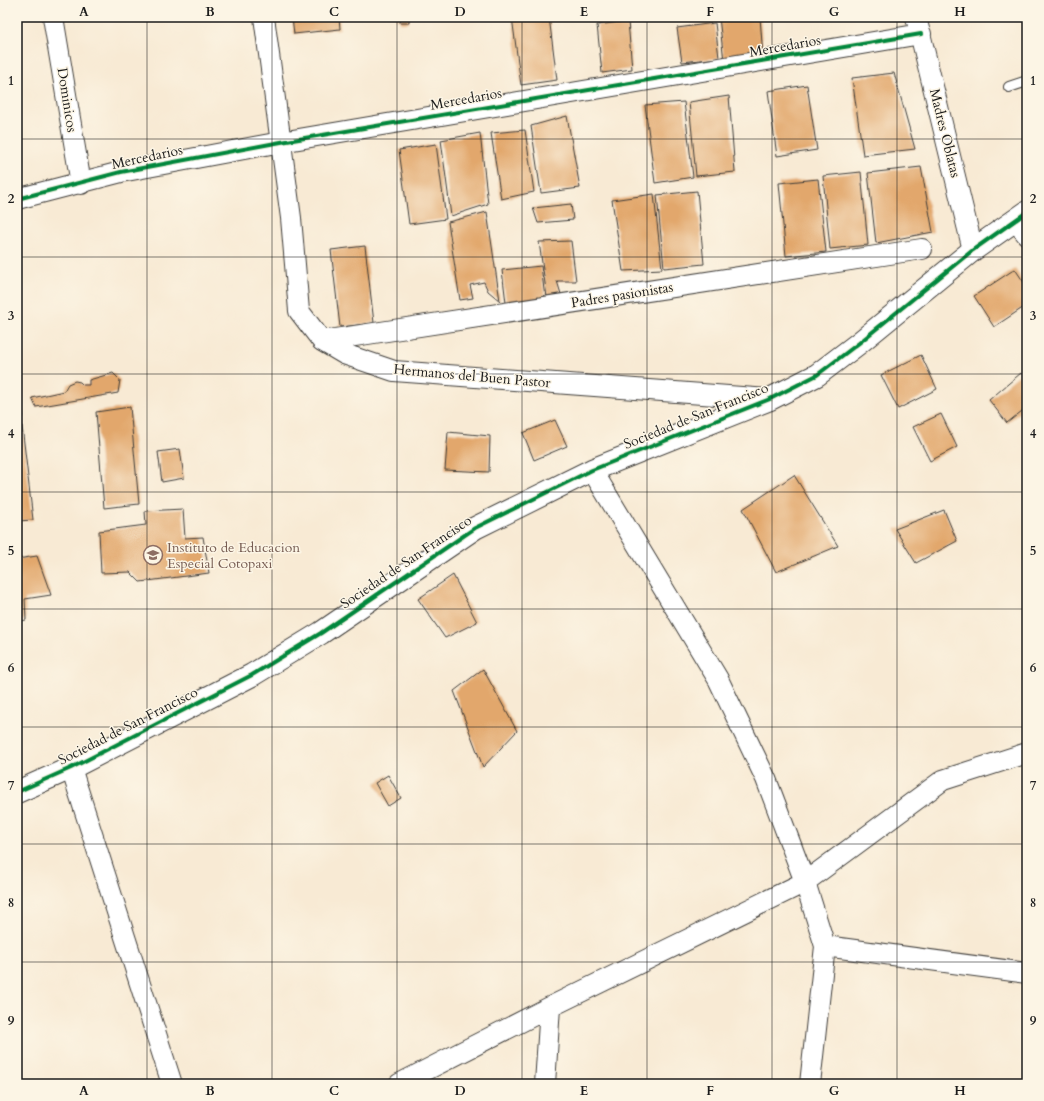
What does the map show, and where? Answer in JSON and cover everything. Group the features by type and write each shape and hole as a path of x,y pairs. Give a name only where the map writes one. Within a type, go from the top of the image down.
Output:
{"street":[{"name":"Dominicos","path":"53,17 81,184"},
{"name":"Hermanos del Buen Pastor","path":"264,17 291,218 299,311 322,341 344,354 394,371 770,398"},
{"name":"Mercedarios","path":"17,199 81,184 121,172 919,26"},
{"name":"Madres Oblatas","path":"919,26 973,250"},
{"name":"Sociedad de San Francisco","path":"17,792 72,768 252,675 321,633 475,528 592,470 770,398 817,375 859,343 973,250 1023,222"},
{"name":"Padres pasionistas","path":"322,341 922,249"},
{"path":"592,470 718,679 766,779 805,882 825,946 810,1084"},
{"path":"399,1084 550,1007 805,882 943,780 1027,753"},
{"path":"72,768 172,1084"},
{"path":"825,946 1027,973"},
{"path":"545,1084 550,1007"}],"lane":[{"path":"1009,87 1027,81"}],"building":[{"path":"292,17 339,17 340,29 294,34"},
{"path":"401,17 409,17 409,23 400,23"},
{"path":"512,17 549,17 557,80 521,85"},
{"path":"719,17 760,17 763,57 724,61"},
{"path":"628,21 632,69 602,73 597,25"},
{"path":"715,23 719,58 682,62 677,28"},
{"path":"894,73 915,149 863,155 852,78"},
{"path":"807,85 817,150 777,156 768,91"},
{"path":"729,96 735,172 696,176 689,102"},
{"path":"684,102 693,177 655,183 645,105"},
{"path":"567,116 580,188 541,193 531,126"},
{"path":"525,130 534,192 501,199 491,133"},
{"path":"480,133 488,204 451,216 441,140"},
{"path":"436,144 446,219 409,224 399,150"},
{"path":"921,167 933,232 876,243 868,173"},
{"path":"861,172 868,245 830,249 823,176"},
{"path":"818,179 826,252 786,256 779,183"},
{"path":"697,191 704,264 664,268 657,195"},
{"path":"654,194 662,269 623,271 612,200"},
{"path":"571,204 573,220 538,223 533,208"},
{"path":"487,212 500,301 488,291 484,282 470,285 473,298 460,300 448,222"},
{"path":"571,241 576,281 557,281 561,294 547,297 539,242"},
{"path":"365,246 374,323 340,327 331,250"},
{"path":"541,266 545,298 506,303 502,270"},
{"path":"1015,269 1027,287 1027,305 994,327 974,296"},
{"path":"921,355 937,389 898,409 881,375"},
{"path":"113,373 120,380 118,393 36,407 32,398 64,391 68,384 75,381 80,382 83,385 89,385 89,380"},
{"path":"1021,373 1027,380 1027,407 1007,423 989,400"},
{"path":"17,390 20,390 23,416 17,417"},
{"path":"130,407 139,504 104,508 96,412"},
{"path":"941,414 957,447 930,461 913,427"},
{"path":"555,420 567,446 534,460 523,433"},
{"path":"17,426 22,426 33,520 17,521"},
{"path":"448,432 490,436 489,472 445,470"},
{"path":"180,449 184,478 162,482 158,452"},
{"path":"794,475 838,546 776,572 743,509"},
{"name":"Instituto de Educacion Especial Cotopaxi","path":"183,509 185,538 203,537 209,573 140,582 130,572 101,573 99,531 146,525 145,511"},
{"path":"944,510 957,541 916,563 895,529"},
{"path":"37,556 51,595 25,599 26,620 17,622 17,559"},
{"path":"453,575 477,622 445,638 418,599"},
{"path":"483,669 517,731 483,767 454,691"},
{"path":"388,775 401,798 388,806 375,783"}],"cycle path":[{"path":"17,199 121,172 281,142 921,34"},
{"path":"17,792 71,768 252,675 321,633 475,528 592,470 770,399 817,375 859,343 973,250 1027,212"}],"place":[{"name":"Instituto de Educacion Especial Cotopaxi","path":"153,555"}]}
